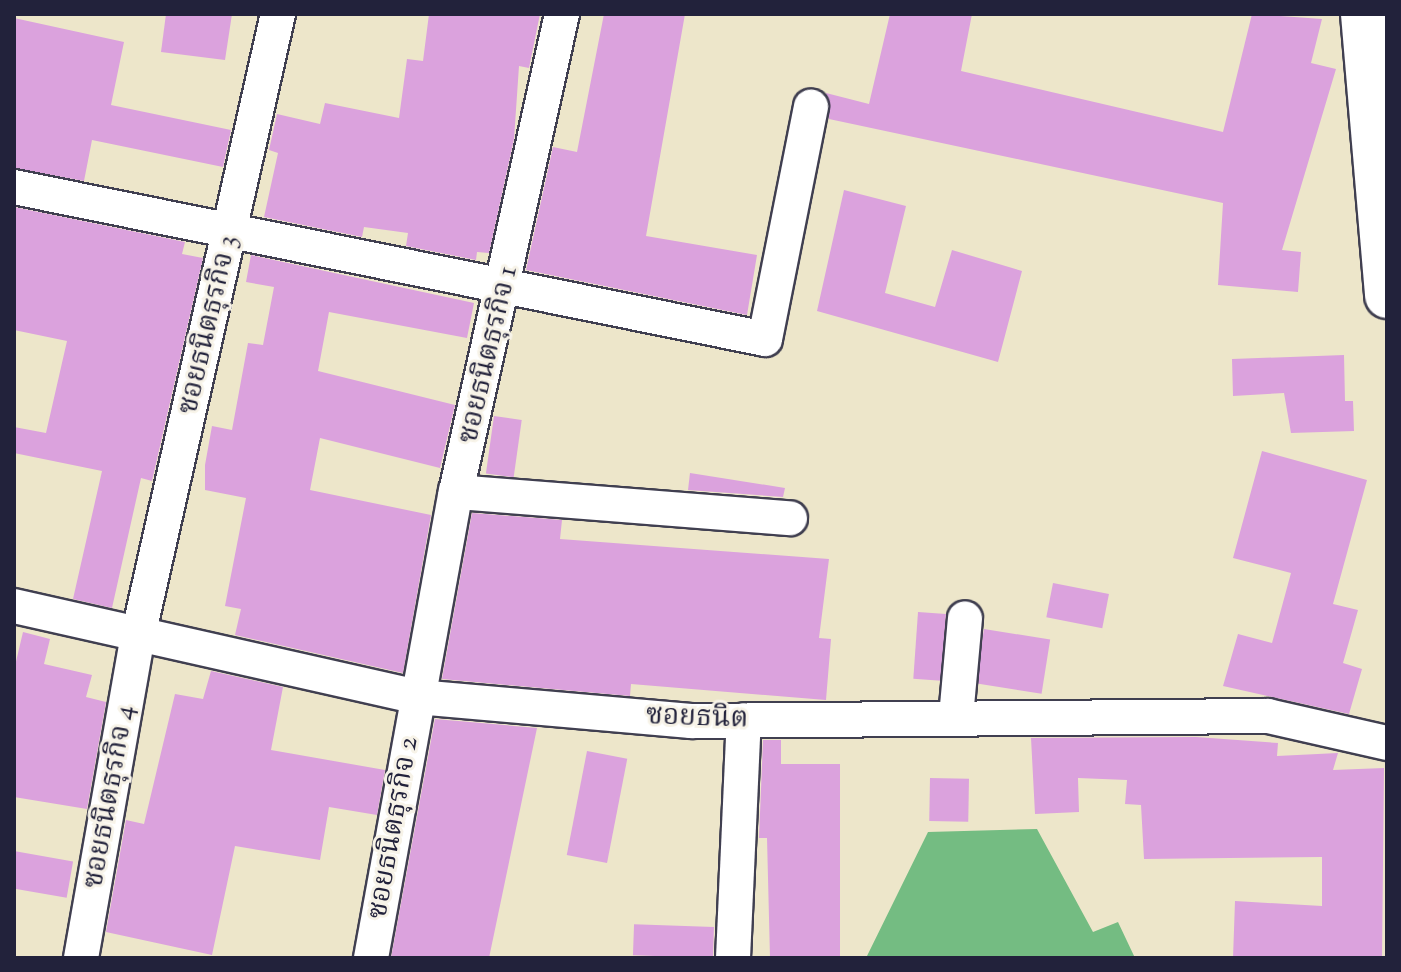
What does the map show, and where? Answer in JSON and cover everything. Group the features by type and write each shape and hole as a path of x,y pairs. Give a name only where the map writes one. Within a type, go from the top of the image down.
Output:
{"main road":[{"path":"1363,14 1387,296"}],"street":[{"name":"ซอยธนิตธุรกิจ 3","path":"138,636 278,14"},
{"name":"ซอยธนิตธุรกิจ 1","path":"417,697 456,492 505,290 562,14"},
{"path":"14,187 505,290 765,339 811,106"},
{"path":"456,492 790,518"},
{"name":"ซอยธนิต","path":"14,606 417,697 744,720 1268,716 1387,743"},
{"path":"956,717 965,618"},
{"name":"ซอยธนิตธุรกิจ 4","path":"81,958 138,636"},
{"name":"ซอยธนิตธุรกิจ 2","path":"371,958 417,697"},
{"path":"733,958 744,720"}],"green space":[{"path":"1037,829 1093,932 1118,922 1135,958 866,958 928,832"}],"building":[{"path":"166,14 232,14 225,60 161,52"},
{"path":"429,14 540,14 529,68 519,66 514,139 489,253 477,252 476,260 406,246 408,233 364,227 362,237 264,217 278,153 269,150 277,114 320,124 325,103 399,118 407,59 423,61"},
{"path":"604,14 685,14 646,236 757,255 747,315 526,270 553,147 577,152"},
{"path":"890,14 972,14 961,71 1223,132 1252,14 1322,19 1311,63 1336,69 1282,250 1301,252 1298,292 1218,285 1223,203 829,119 826,93 869,104"},
{"path":"14,18 124,42 111,105 231,130 223,167 92,140 84,181 14,168"},
{"path":"844,190 906,206 885,293 935,307 952,250 1022,271 998,362 817,311"},
{"path":"14,207 185,242 182,254 203,258 152,481 141,478 112,608 73,599 102,471 14,453 14,427 46,433 67,341 14,330"},
{"path":"251,255 474,303 467,338 329,312 318,371 455,405 440,468 320,438 310,490 431,515 403,673 235,635 241,609 225,606 246,498 205,490 205,465 212,426 232,430 248,343 263,345 274,287 246,282"},
{"path":"1344,355 1345,401 1353,401 1354,431 1291,433 1284,393 1233,396 1232,359"},
{"path":"494,416 522,420 514,477 486,473"},
{"path":"1262,451 1367,480 1333,604 1358,610 1343,663 1362,669 1349,714 1223,686 1238,634 1272,643 1291,573 1233,558"},
{"path":"690,473 785,488 783,497 688,490"},
{"path":"472,513 562,520 560,539 829,559 819,638 831,639 826,700 631,684 630,696 442,679"},
{"path":"1053,583 1109,594 1102,628 1046,617"},
{"path":"918,612 946,614 941,681 913,679"},
{"path":"984,629 1050,639 1042,694 975,683"},
{"path":"23,632 50,639 44,664 92,675 86,697 106,702 87,809 14,797 14,670"},
{"path":"211,671 283,687 271,750 385,770 377,815 329,807 320,860 235,846 212,955 106,932 126,820 144,824 175,694 203,699"},
{"path":"435,719 537,728 489,958 391,958"},
{"path":"1196,737 1278,743 1277,756 1338,753 1333,770 1384,768 1382,958 1233,958 1235,901 1322,906 1322,857 1144,859 1141,805 1125,804 1127,780 1078,778 1079,812 1035,814 1031,738"},
{"path":"763,740 781,740 781,764 840,764 840,958 770,958 767,838 759,838"},
{"path":"587,751 627,759 607,863 567,855"},
{"path":"930,778 969,779 968,822 929,821"},
{"path":"14,851 73,861 67,898 14,889"},
{"path":"634,924 714,927 713,958 633,955"}]}
